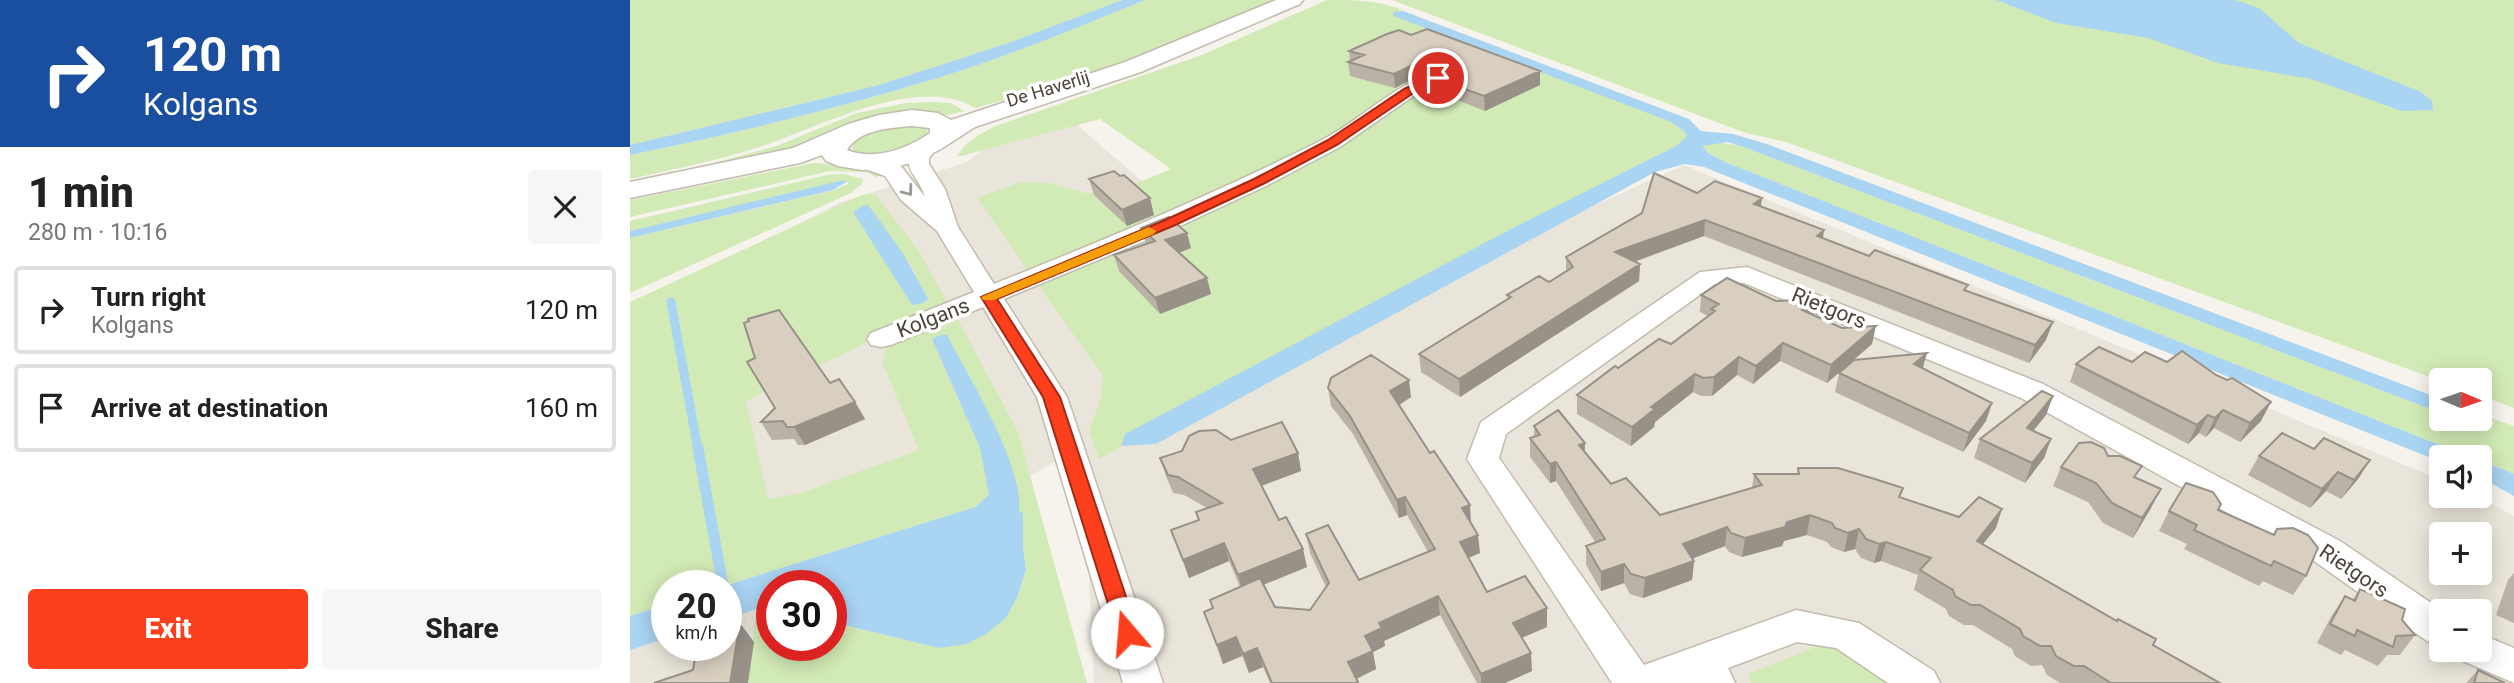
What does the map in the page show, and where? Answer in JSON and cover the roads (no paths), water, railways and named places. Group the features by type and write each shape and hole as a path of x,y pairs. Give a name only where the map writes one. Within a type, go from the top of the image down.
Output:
{"street":[{"name":"De Haverlij","path":"851,153 894,159 932,134 1107,76 1293,0"},
{"name":"Kolgans","path":"881,339 1168,223 1258,181 1333,143 1408,91 1438,78"},
{"path":"630,196 851,153 883,122 932,134 918,157 918,164 934,189 946,228 1052,397 1143,683"},
{"path":"630,190 800,155 851,153 893,171 909,195 946,228"},
{"name":"Rietgors","path":"1634,683 1483,459 1492,429 1709,277 1748,275 2032,391 2328,551 2429,622"},
{"path":"1642,683 1709,673 1796,626 1845,634 1920,683"},
{"path":"2492,656 2514,667"}],"water":[{"path":"1122,0 1145,0 1011,53 925,82 715,137 630,155 630,145 879,85 1011,42"},
{"path":"1996,0 2235,0 2259,8 2299,43 2421,92 2432,101 2433,110 2402,111 2311,79 2218,63 2148,38 2056,23"},
{"path":"1403,11 1689,119 1701,131 1733,134 1767,144 2429,394 2429,408 1741,146 1727,142 1702,146 1708,153 1725,162 2440,445 2429,445 2429,457 1704,167 1685,164 1655,172 1156,444 1121,446 1125,434 1511,229 1676,146 1687,136 1671,122 1394,16 1393,12"},
{"path":"848,181 833,190 630,238 630,231"},
{"path":"864,205 869,206 904,255 928,299 923,303 912,305 853,212"},
{"path":"947,335 1004,446 1013,470 1019,511 1023,513 1026,570 1017,598 1006,618 986,634 967,644 939,648 847,626 847,570 775,570 975,507 989,495 980,448 932,339"},
{"path":"2492,465 2514,474 2514,496 2492,484"},
{"path":"756,576 756,609 742,614 742,580"},
{"path":"651,609 651,643 630,650 630,616"}],"waterway":[{"path":"671,302 698,450"},
{"path":"698,448 720,570"}]}
